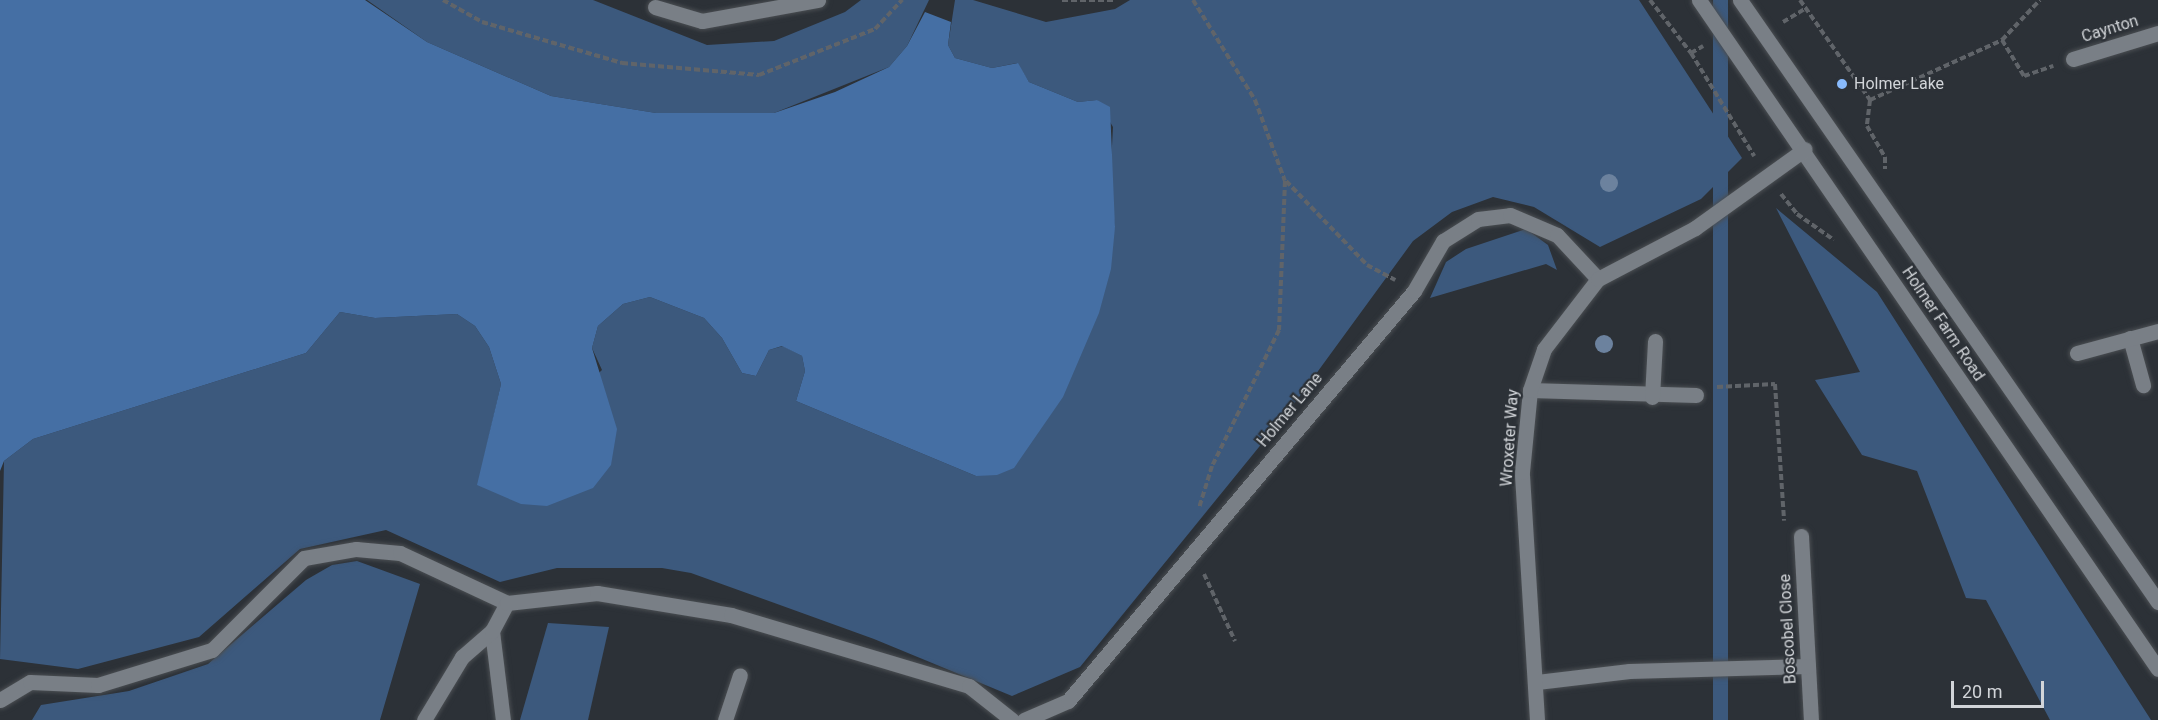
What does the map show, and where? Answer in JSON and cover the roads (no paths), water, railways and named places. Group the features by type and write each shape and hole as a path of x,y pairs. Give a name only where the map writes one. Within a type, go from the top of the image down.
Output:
{"street":[{"path":"654,8 702,21 818,0"},
{"name":"Holmer Farm Road","path":"1699,0 1804,149 2158,669"},
{"name":"Holmer Farm Road","path":"1740,0 2158,602"},
{"name":"Caynton","path":"2073,59 2158,33"},
{"name":"Wroxeter Way","path":"1537,720 1537,682 1522,472 1530,390 1544,349 1569,311 1598,279 1695,228 1804,149"},
{"name":"Holmer Lane","path":"1024,720 1068,702 1414,291 1443,242 1478,219 1510,216 1557,235 1598,279"},
{"path":"2077,353 2158,331"},
{"path":"2130,338 2144,385"},
{"path":"1652,397 1655,341"},
{"path":"1530,390 1652,397 1702,391"},
{"name":"Boscobel Close","path":"1801,536 1811,720"},
{"path":"0,700 30,682 98,685 212,650 304,558 356,549 400,553 507,603 597,593 731,615 969,686 1012,720"},
{"path":"424,720 462,657 492,631 507,603"},
{"path":"492,631 503,720"},
{"path":"1537,682 1629,671 1808,666"},
{"path":"725,720 740,675"}],"place":[{"name":"Holmer Lake","path":"1842,84"}]}
